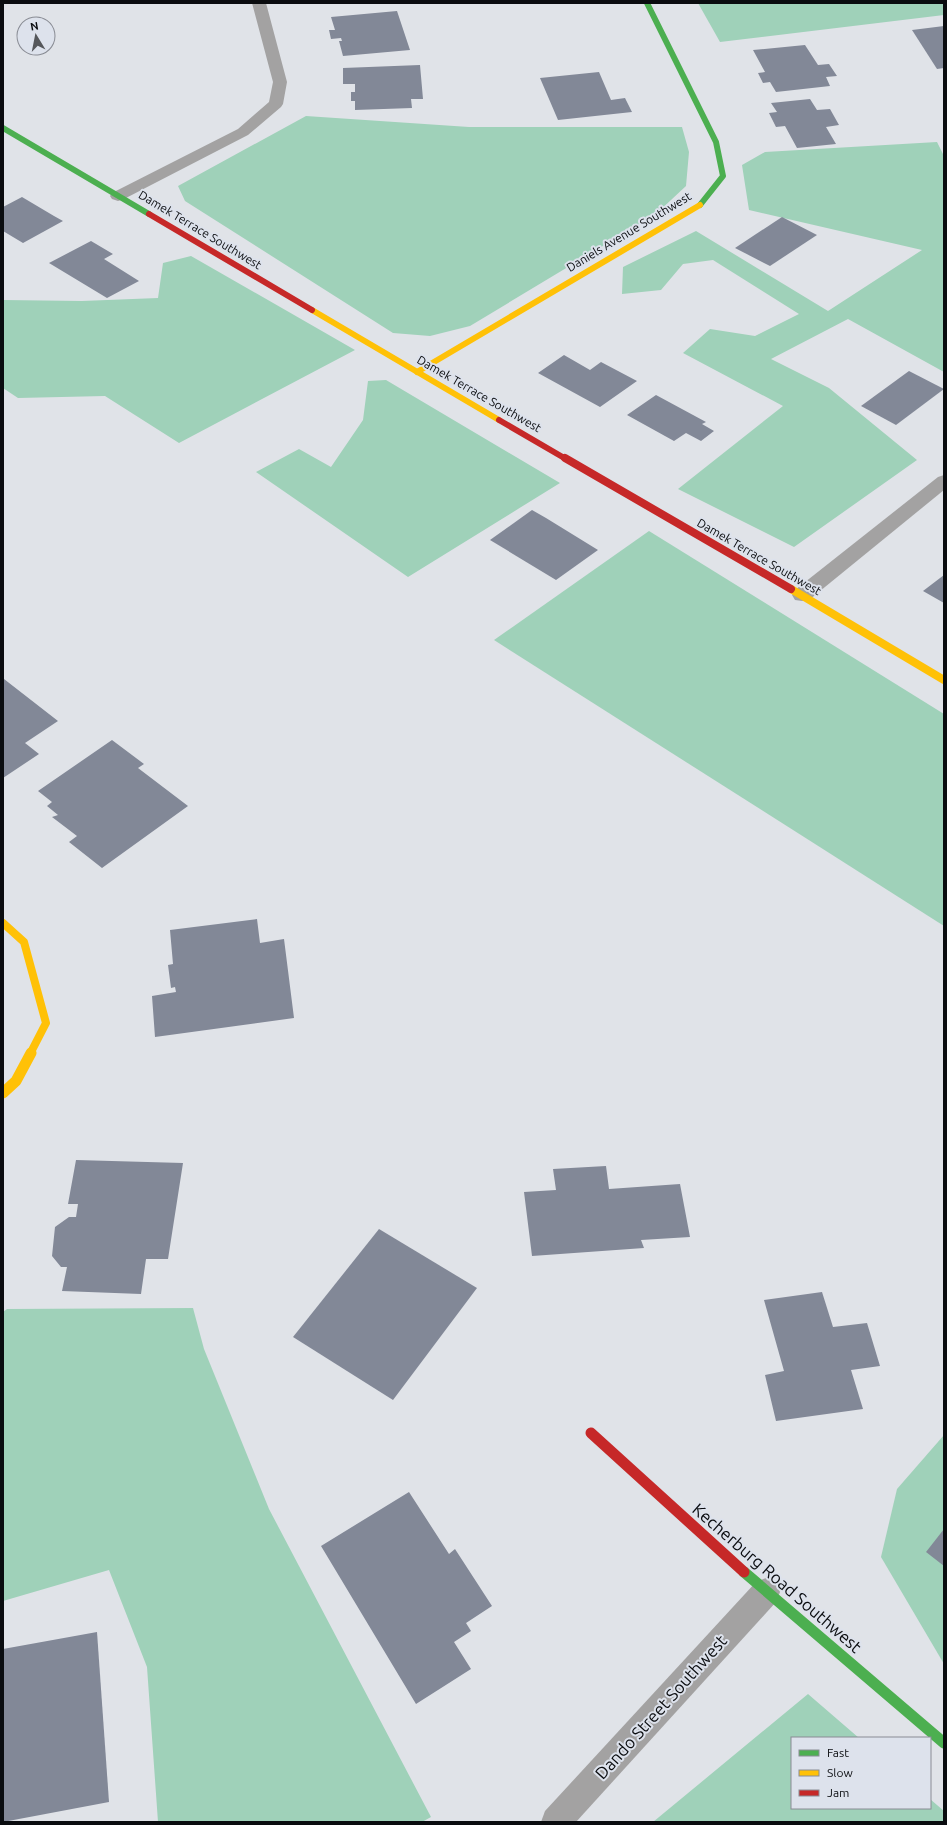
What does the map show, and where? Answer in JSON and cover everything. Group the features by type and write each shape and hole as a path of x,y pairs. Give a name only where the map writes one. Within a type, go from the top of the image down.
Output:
{"street":[{"path":"118,196 243,132 276,104 280,82 259,3"},
{"name":"Daniels Avenue Southwest","path":"417,372 701,204 723,176 716,142 647,3"},
{"name":"Damek Terrace Southwest","path":"3,128 417,372 802,595 944,680"},
{"path":"802,595 944,481"},
{"path":"3,924 24,942 46,1023 16,1081 3,1093"},
{"name":"Kecherburg Road Southwest","path":"591,1433 766,1592 944,1743"},
{"name":"Dando Street Southwest","path":"556,1822 766,1592"}],"green space":[{"path":"698,3 944,3 944,15 720,42"},
{"path":"306,116 469,127 682,127 689,152 686,186 656,214 470,326 430,336 393,333 185,201 178,186"},
{"path":"937,142 944,156 944,372 848,319 771,359 829,388 917,460 794,547 678,489 783,406 683,353 710,329 755,336 799,314 713,260 683,264 661,290 622,294 623,267 696,231 828,311 922,250 749,210 742,165 765,152"},
{"path":"191,256 355,350 179,443 105,396 18,398 3,388 3,300 82,301 158,298 163,263"},
{"path":"386,380 560,483 408,577 256,472 299,449 331,467 363,420 368,381"},
{"path":"649,531 944,714 944,926 494,640"},
{"path":"193,1308 204,1349 269,1509 431,1817 422,1822 158,1822 147,1667 109,1570 3,1601 3,1312 7,1309"},
{"path":"944,1435 944,1664 881,1557 897,1489"},
{"path":"808,1694 858,1737 791,1737 791,1809 931,1809 931,1800 944,1811 944,1822 653,1822"}],"building":[{"path":"397,11 410,50 343,56 339,41 342,41 341,38 331,39 329,30 335,30 331,17"},
{"path":"944,26 944,68 937,69 912,30"},
{"path":"805,45 818,65 829,64 837,76 826,77 830,86 776,92 770,82 763,83 758,73 765,72 753,50"},
{"path":"420,65 423,99 411,99 412,108 355,110 355,101 351,101 351,92 355,92 355,84 343,84 343,68"},
{"path":"599,72 611,100 625,98 632,112 558,120 540,78"},
{"path":"810,99 817,110 830,109 839,125 826,127 836,144 797,148 785,126 776,127 769,113 777,112 771,103"},
{"path":"22,197 63,221 23,243 3,231 3,207"},
{"path":"782,217 817,235 770,266 735,248"},
{"path":"91,241 113,254 104,259 139,281 107,298 49,263"},
{"path":"564,355 590,370 601,362 637,381 600,407 538,373"},
{"path":"909,371 944,389 896,425 861,406"},
{"path":"656,395 706,422 702,424 714,431 701,441 686,433 674,441 627,415"},
{"path":"532,510 598,550 556,580 490,540"},
{"path":"944,575 944,603 923,591"},
{"path":"4,679 58,721 25,743 39,754 3,778"},
{"path":"112,740 144,764 138,768 188,806 102,868 69,842 77,836 52,817 58,815 47,806 52,802 38,791"},
{"path":"257,919 260,943 284,939 294,1018 155,1037 152,996 176,992 175,987 171,988 168,965 173,964 170,930"},
{"path":"76,1160 183,1163 168,1259 146,1259 141,1294 62,1291 67,1267 61,1267 52,1256 55,1227 69,1217 76,1217 78,1204 68,1204"},
{"path":"606,1166 609,1189 680,1184 690,1237 641,1240 644,1248 532,1256 524,1192 556,1190 553,1169"},
{"path":"379,1229 477,1288 393,1400 293,1337"},
{"path":"822,1292 833,1327 867,1323 880,1366 851,1370 863,1409 776,1421 765,1375 784,1371 764,1300"},
{"path":"409,1492 449,1554 455,1549 492,1606 466,1623 471,1631 454,1642 471,1669 416,1704 321,1546"},
{"path":"944,1529 944,1566 926,1552"},
{"path":"97,1632 109,1802 3,1822 3,1649"}],"traffic: fast":[{"path":"647,3 716,142 723,176 700,205"},
{"path":"3,128 149,214"},
{"path":"744,1572 944,1743"}],"traffic: slow":[{"path":"417,372 700,205"},
{"path":"312,310 499,420"},
{"path":"791,589 944,680"},
{"path":"3,923 24,942 46,1023 16,1081 3,1093"}],"traffic: jam":[{"path":"149,214 312,310"},
{"path":"499,420 791,589"},
{"path":"591,1433 744,1572"}]}
